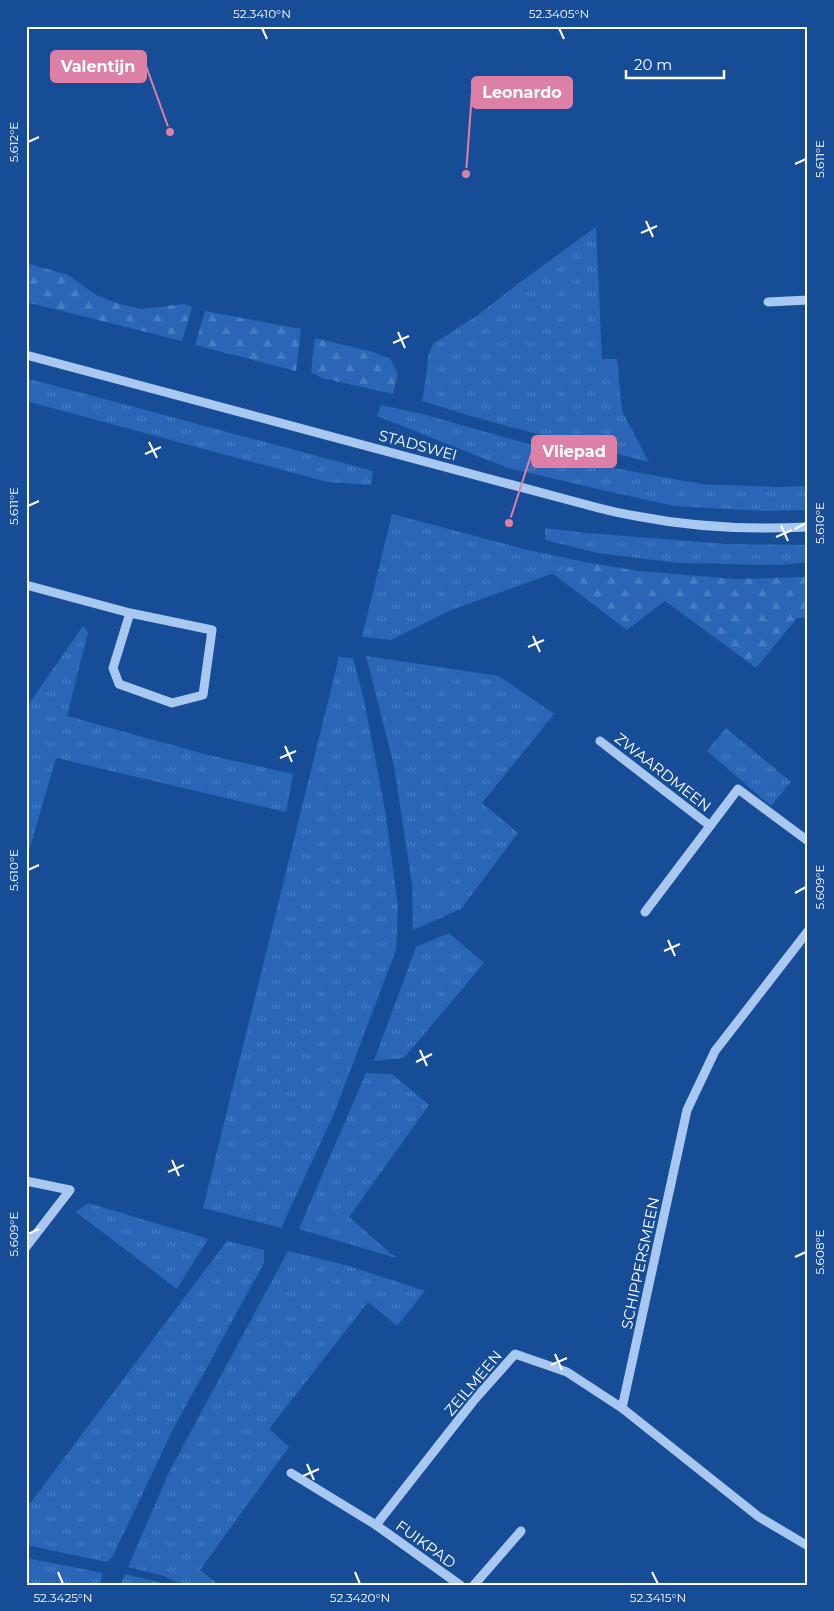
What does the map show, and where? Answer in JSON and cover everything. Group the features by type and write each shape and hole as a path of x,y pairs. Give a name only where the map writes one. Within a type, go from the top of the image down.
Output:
{"street":[{"path":"768,302 808,300"},
{"name":"STADSWEI","path":"26,354 580,503 635,516 713,526 755,528 808,527"},
{"path":"26,585 130,613 212,630 203,695 172,703 119,684 113,668 130,613"},
{"name":"ZWAARDMEEN","path":"600,741 709,825"},
{"name":"ZWAARDMEEN","path":"645,912 738,789 808,841"},
{"name":"SCHIPPERSMEEN","path":"622,1408 687,1110 715,1051 808,931"},
{"path":"26,1181 70,1190 26,1247"},
{"name":"ZEILMEEN","path":"376,1525 475,1400 515,1354 567,1372 622,1408"},
{"path":"622,1408 759,1517 808,1546"},
{"name":"FUIKPAD","path":"291,1472 376,1525 460,1585"},
{"path":"474,1585 521,1531"}],"green space":[{"path":"596,227 602,359 617,359 622,411 649,462 507,426 422,401 428,356 433,344 478,315"},
{"path":"26,263 68,275 96,295 119,304 142,309 184,304 192,307 182,341 26,302"},
{"path":"205,311 301,329 296,371 195,345"},
{"path":"315,338 373,352 390,359 398,374 393,394 322,378 311,372"},
{"path":"26,378 373,471 371,485 327,482 26,401"},
{"path":"381,405 426,415 614,468 701,484 779,487 808,486 808,510 764,511 674,506 508,468 377,416"},
{"path":"392,514 528,550 585,562 451,610 391,640 362,637"},
{"path":"545,528 727,544 808,545 808,562 782,565 679,563 598,553 545,540"},
{"path":"585,562 639,571 735,579 808,577 808,618 797,618 756,668 665,601 627,630 552,573"},
{"path":"83,626 88,632 67,716 204,754 293,774 286,812 56,758 26,861 26,708"},
{"path":"366,656 499,676 554,714 482,803 518,833 461,909 413,930 412,884 394,766"},
{"path":"339,657 353,658 364,700 386,816 398,907 396,950 333,1116 281,1228 203,1208"},
{"path":"726,728 791,782 771,806 707,751"},
{"path":"449,933 484,963 404,1058 374,1061 416,947"},
{"path":"366,1073 392,1074 429,1105 349,1217 396,1258 299,1229"},
{"path":"88,1203 208,1239 177,1289 76,1212"},
{"path":"227,1241 264,1250 264,1263 172,1431 113,1556 107,1562 26,1545 26,1509"},
{"path":"288,1251 349,1266 425,1291 397,1326 368,1302 269,1429 289,1447 200,1570 219,1585 183,1585 164,1576 128,1567 169,1472"},
{"path":"26,1558 103,1573 99,1585 26,1585"},
{"path":"125,1574 162,1583 165,1585 120,1585"}],"place":[{"name":"Valentijn","path":"170,132"},
{"name":"Leonardo","path":"466,174"},
{"name":"Vliepad","path":"509,523"}]}
